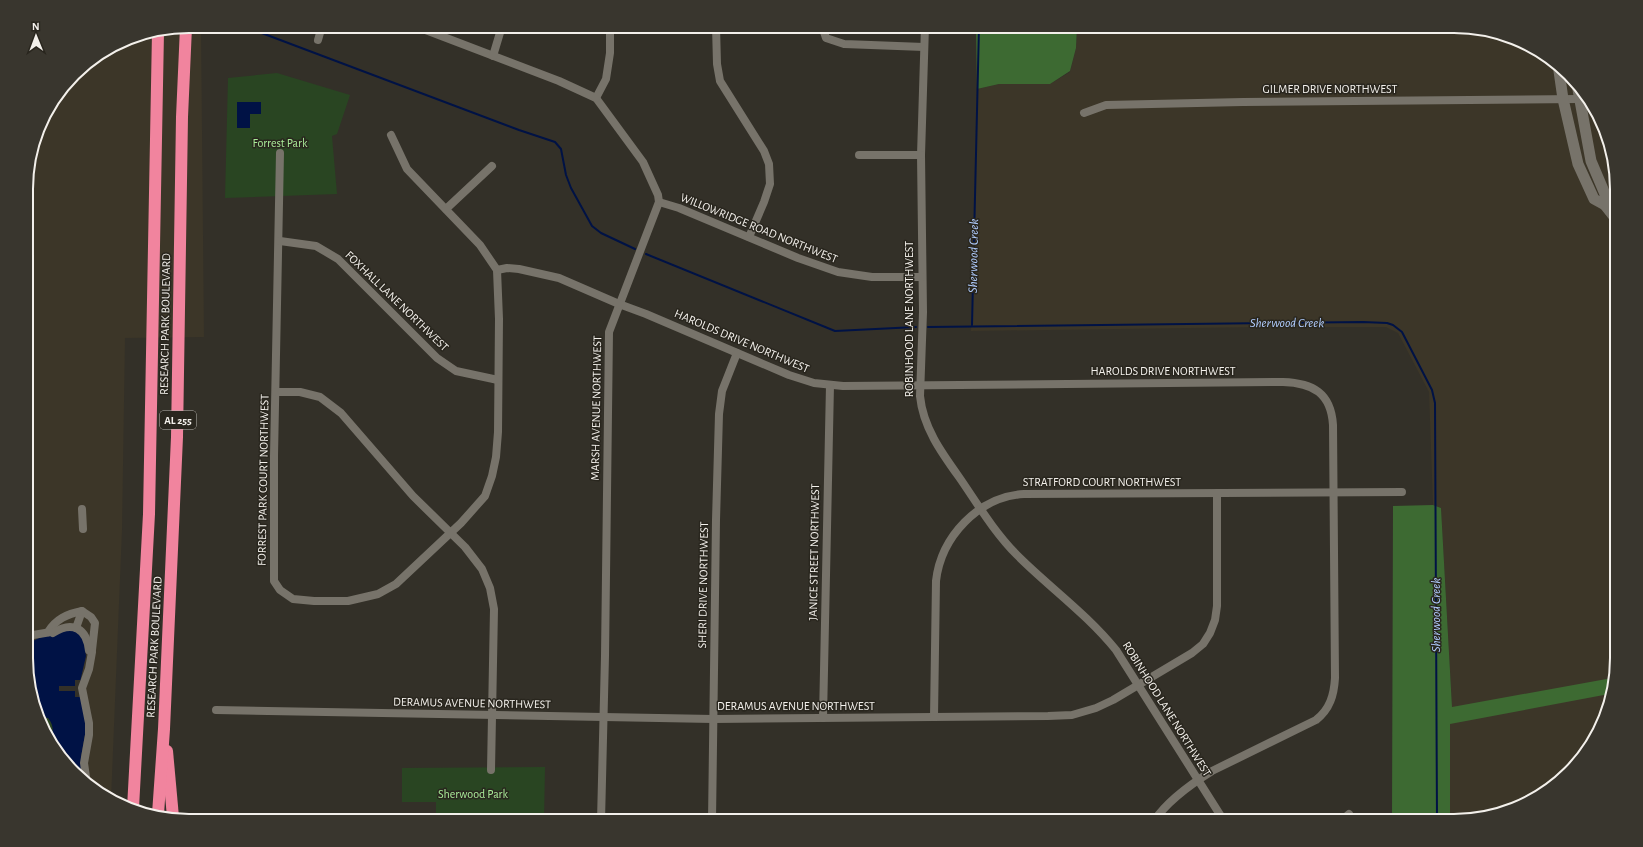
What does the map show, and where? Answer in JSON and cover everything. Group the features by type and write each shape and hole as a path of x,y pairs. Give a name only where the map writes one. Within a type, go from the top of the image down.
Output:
{"highway":[{"name":"RESEARCH PARK BOULEVARD","path":"158,811 164,729 177,437 182,125 186,33"},
{"name":"RESEARCH PARK BOULEVARD","path":"133,804 149,514 158,36"},
{"path":"164,729 170,767 172,813"}],"street":[{"path":"318,40 320,33"},
{"path":"433,33 559,81 596,98 643,162 658,195 659,202"},
{"path":"493,56 500,33"},
{"path":"596,98 606,79 610,53 610,33"},
{"path":"716,33 717,64 720,81 764,151 770,164 770,184 749,237"},
{"path":"824,33 826,38 844,44 924,46"},
{"name":"ROBINHOOD LANE NORTHWEST","path":"925,33 921,156 922,277 920,385 922,409 929,429 944,456 998,533 1017,554 1109,640 1139,684 1197,781 1219,814"},
{"path":"1560,74 1563,99 1578,164 1594,199 1604,205 1610,212"},
{"path":"1578,94 1591,161 1604,194 1604,205"},
{"name":"GILMER DRIVE NORTHWEST","path":"1084,113 1109,105 1243,102 1579,99"},
{"name":"FORREST PARK COURT NORTHWEST","path":"280,153 280,241 273,564 274,581 280,590 293,599 314,602 348,601 378,594 396,584 450,532 484,496 492,476 496,457 498,432 500,319 497,270 480,244 407,169 391,135"},
{"path":"859,155 921,156"},
{"path":"446,209 492,166"},
{"name":"WILLOWRIDGE ROAD NORTHWEST","path":"659,202 679,208 798,258 838,272 872,277 922,277"},
{"name":"MARSH AVENUE NORTHWEST","path":"601,814 609,332 659,202"},
{"name":"FOXHALL LANE NORTHWEST","path":"280,241 316,246 338,259 437,358 456,371 498,380"},
{"name":"HAROLDS DRIVE NORTHWEST","path":"497,270 511,268 552,275 566,280 619,304 814,384 830,386 1302,383 1318,392 1327,401 1331,409 1333,425 1335,678 1333,695 1329,705 1322,715 1316,720 1212,771 1171,802 1160,814"},
{"name":"SHERI DRIVE NORTHWEST","path":"712,814 716,520 720,404 725,383 737,353"},
{"name":"JANICE STREET NORTHWEST","path":"823,718 830,386"},
{"path":"276,392 300,392 320,397 341,413 413,496 465,547 482,569 490,588 494,609 491,770"},
{"name":"STRATFORD COURT NORTHWEST","path":"934,717 936,581 939,564 953,534 964,522 981,509 1001,499 1017,495 1402,492"},
{"name":"DERAMUS AVENUE NORTHWEST","path":"216,710 713,718 1072,715 1100,706 1198,648 1207,639 1213,627 1217,606 1217,493"},
{"path":"82,509 83,529"},
{"path":"76,628 82,611"},
{"path":"51,632 55,623 65,616 82,611"},
{"path":"82,611 91,617 95,624 89,669 82,688 90,722 84,763 86,775"},
{"path":"33,635 51,632 62,627 76,628 84,633 88,641 89,651 92,652"}],"shaded area":[{"path":"179,33 201,33 204,337 125,338 122,530 111,793 102,788 86,775 59,745 41,708 34,678 34,169 41,139 59,102 72,86 94,65 120,49 149,38"},
{"path":"1077,33 1474,34 1504,41 1541,59 1571,86 1584,102 1602,139 1610,179 1610,668 1602,708 1584,745 1557,775 1541,788 1523,798 1494,809 1474,813 1450,814 1450,724 1452,707 1441,508 1433,505 1429,392 1398,333 1386,327 1261,327 971,331 977,89 999,84 1050,84 1070,72 1076,48"},
{"path":"237,102 261,102 261,114 250,114 250,128 237,128"},
{"path":"70,629 83,635 86,656 80,682 86,729 81,757 82,771 59,745 53,734 51,722 48,718 45,717 41,708 33,668 33,641"}],"green space":[{"path":"976,33 1077,33 1076,48 1070,71 1050,84 999,84 977,89"},
{"name":"Forrest Park","path":"277,73 350,95 337,134 332,136 337,194 225,198 228,78"},
{"path":"1433,505 1441,508 1452,707 1609,679 1606,695 1450,724 1450,814 1392,814 1393,506"},
{"path":"45,717 48,718 51,723 53,734"},
{"name":"Sherwood Park","path":"545,767 544,814 436,814 436,802 402,802 402,768"}],"pier":[{"path":"75,680 80,680 80,697 75,697 75,691 59,691 59,686 75,686"}],"waterway":[{"path":"262,33 519,130 555,142 561,149 566,175 571,188 592,226 601,233 635,249"},
{"name":"Sherwood Creek","path":"972,325 979,33"},
{"path":"646,254 835,331 916,327"},
{"name":"Sherwood Creek","path":"928,327 1363,322 1387,323 1393,325 1402,332 1432,390 1435,403 1437,814"}]}
